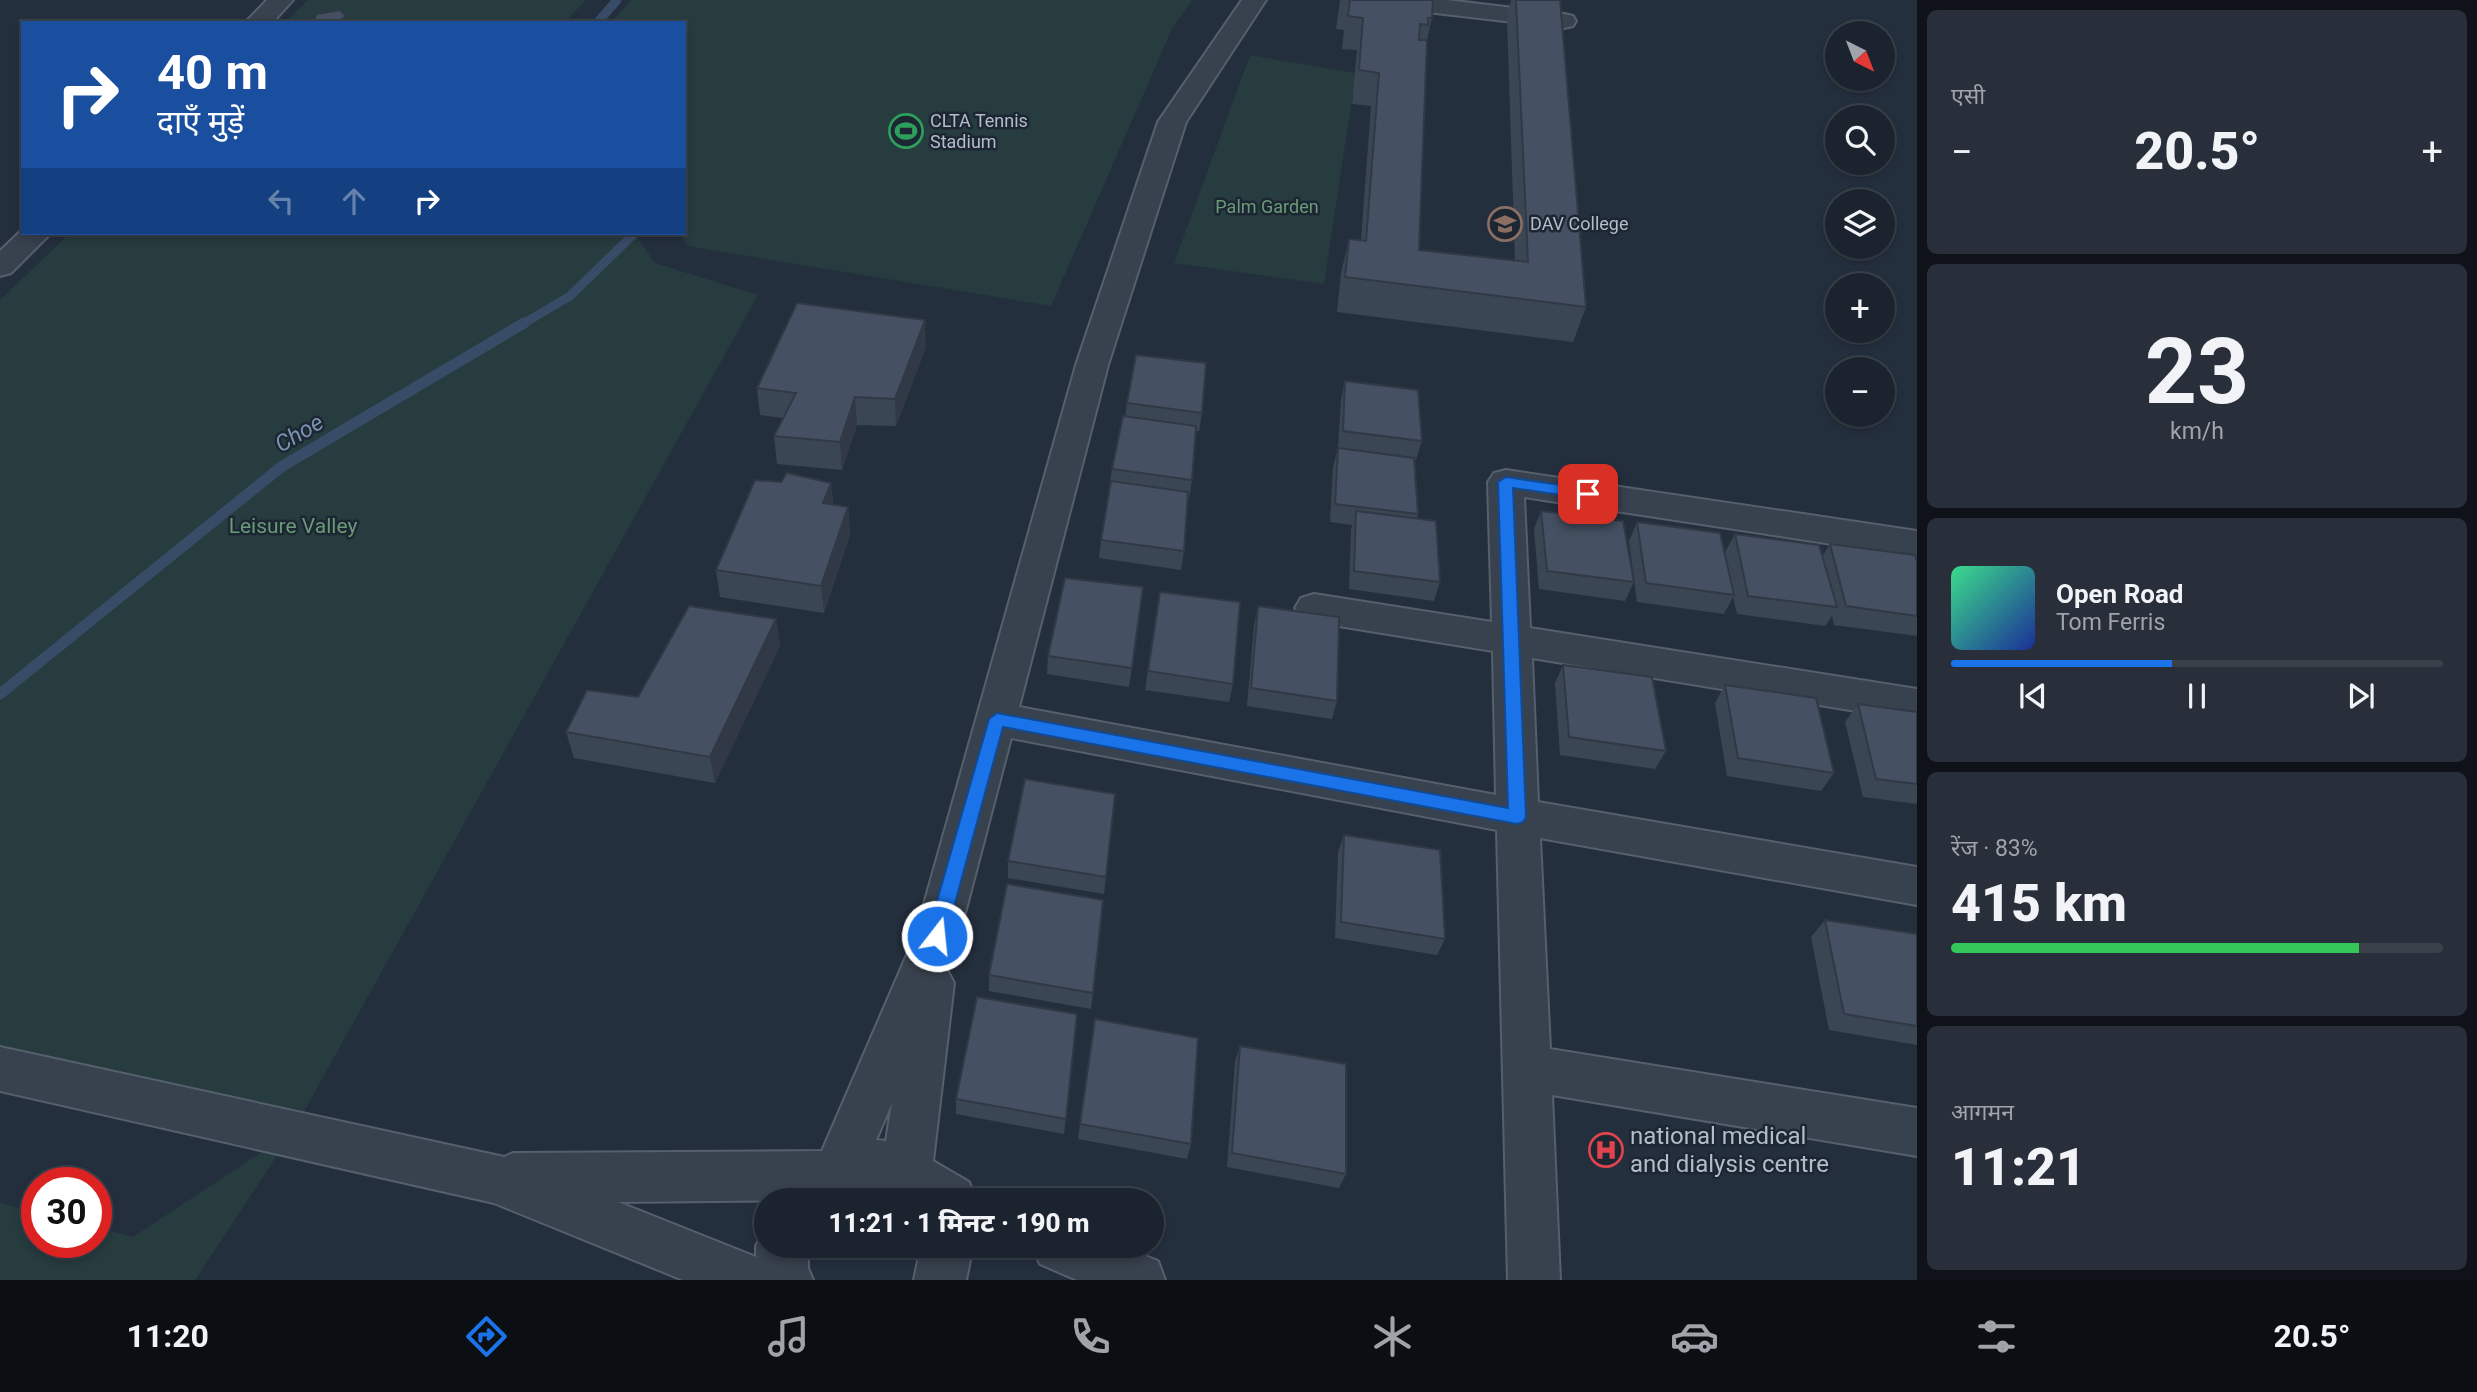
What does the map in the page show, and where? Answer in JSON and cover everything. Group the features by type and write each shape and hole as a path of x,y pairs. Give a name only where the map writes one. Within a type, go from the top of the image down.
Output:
{"street":[{"path":"259,21 281,0"},
{"path":"819,1182 937,936 1092,365 1172,122 1254,0"},
{"path":"1384,0 1566,17 1477,0"},
{"path":"0,267 34,235"},
{"path":"1534,1280 1506,482 1917,544"},
{"path":"1314,608 1917,705"},
{"path":"997,719 1517,817 1917,886"},
{"path":"932,1188 937,936"},
{"path":"1526,1068 1917,1132"},
{"path":"0,1069 494,1178 747,1280"},
{"path":"494,1178 819,1182 878,1163 925,1188"},
{"path":"782,1258 782,1269 787,1280"},
{"path":"940,1280 945,1258"},
{"path":"1087,1258 1139,1280"}],"green space":[{"path":"308,0 586,0 566,21 287,21"},
{"name":"CLTA Tennis Stadium","path":"631,0 1192,0 1172,29 1051,306 688,246 680,235 686,235 686,21 613,21"},
{"name":"Palm Garden","path":"1250,55 1356,73 1324,284 1174,263"},
{"name":"Leisure Valley","path":"68,235 635,235 655,263 758,295 292,1133 195,1280 0,1280 0,1203 21,1209 21,1258 112,1258 112,1231 133,1237 291,1133 0,1054 0,300"}],"building":[{"path":"1350,0 1433,0 1432,18 1428,18 1428,25 1420,24 1419,40 1427,40 1419,250 1528,262 1516,0 1560,0 1586,307 1345,277 1349,239 1366,241 1379,73 1359,70 1363,18 1348,16"},
{"path":"340,10 346,16 340,21 313,21 317,14"},
{"path":"797,303 925,320 895,399 855,397 840,442 774,436 796,393 757,388"},
{"path":"1136,355 1206,363 1202,413 1127,403"},
{"path":"1345,381 1418,390 1422,441 1343,431"},
{"path":"1123,416 1196,426 1192,480 1112,469"},
{"path":"1338,448 1414,458 1418,514 1335,504"},
{"path":"787,473 831,483 823,503 848,507 821,586 716,570 755,480 781,482"},
{"path":"1111,481 1188,492 1184,551 1101,540"},
{"path":"1356,511 1436,521 1440,582 1354,571"},
{"path":"1541,511 1623,521 1634,582 1547,571"},
{"path":"1637,522 1720,533 1734,595 1646,583"},
{"path":"1735,534 1819,545 1837,607 1748,596"},
{"path":"1830,544 1915,555 1917,616 1846,606"},
{"path":"1065,578 1143,587 1132,668 1048,656"},
{"path":"1160,592 1240,602 1233,684 1148,671"},
{"path":"689,606 776,619 710,757 566,732 587,690 638,697"},
{"path":"1258,606 1339,617 1337,701 1251,688"},
{"path":"1563,665 1652,677 1666,751 1569,737"},
{"path":"1725,685 1816,698 1834,773 1738,758"},
{"path":"1858,704 1917,712 1917,784 1876,779"},
{"path":"1025,779 1115,794 1106,877 1008,861"},
{"path":"1344,835 1440,850 1445,939 1341,922"},
{"path":"1007,884 1103,900 1093,993 989,975"},
{"path":"1825,920 1917,934 1917,1026 1844,1014"},
{"path":"977,997 1077,1014 1066,1119 956,1099"},
{"path":"1095,1019 1198,1038 1191,1144 1080,1124"},
{"path":"1240,1046 1346,1064 1346,1174 1232,1153"}],"waterway":[{"name":"Choe","path":"599,21 617,0"},
{"name":"Choe","path":"521,325 570,296 633,235"},
{"name":"Choe","path":"0,694 281,467 524,323"}],"place":[{"name":"CLTA Tennis Stadium","path":"906,131"},
{"name":"DAV College","path":"1505,224"},
{"name":"national medical and dialysis centre","path":"1606,1150"}],"route":[{"path":"937,936 997,719 1517,817 1506,482 1588,494"}]}
